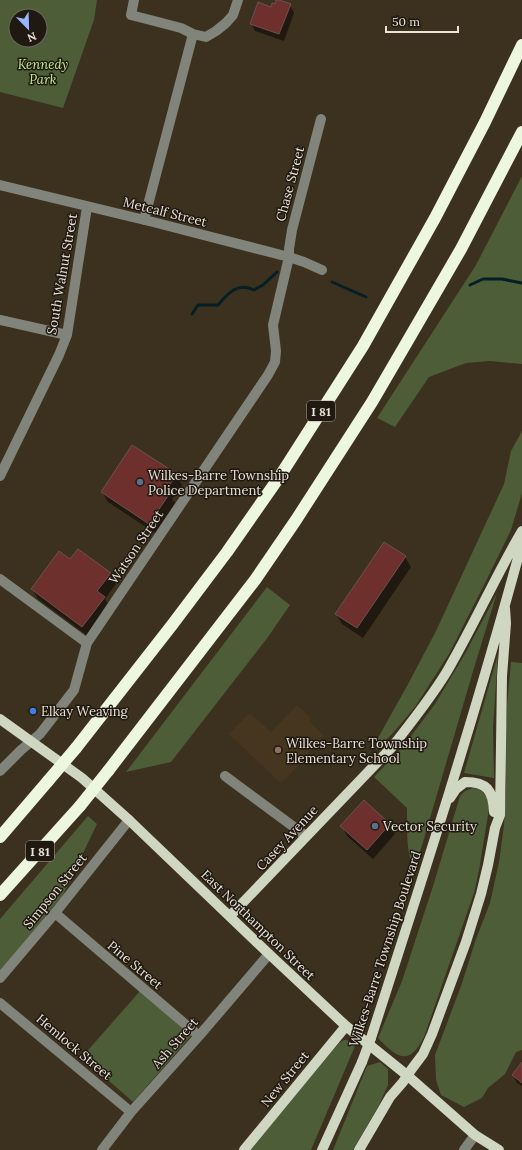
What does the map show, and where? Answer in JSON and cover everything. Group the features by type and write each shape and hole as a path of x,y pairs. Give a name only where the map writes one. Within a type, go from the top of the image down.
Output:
{"highway":[{"name":"I 81","path":"0,837 76,748 172,625 227,552 280,476 363,346 485,122 522,45"},
{"name":"I 81","path":"0,895 80,806 255,580 372,402 461,249 522,132"}],"main road":[{"name":"Casey Avenue","path":"230,916 392,747 430,697 446,673 504,562 522,531"},
{"name":"Wilkes-Barre Township Boulevard","path":"322,1150 362,1062 371,1038 445,805 522,543"},
{"path":"359,1150 390,1097 408,1076 423,1054 466,942 487,872 495,828 500,815 502,676 506,623 504,608"},
{"name":"East Northampton Street","path":"0,720 82,778 129,820 268,954 346,1026 408,1076 475,1135 499,1150"},
{"path":"445,805 456,789 465,782 476,782 486,786 493,800 495,828"},
{"name":"New Street","path":"244,1150 346,1026"}],"street":[{"path":"134,0 131,15 181,28 193,34 206,37 216,32 233,15 238,0"},
{"path":"144,220 193,34"},
{"name":"Chase Street","path":"289,257 292,230 321,119"},
{"name":"Metcalf Street","path":"0,185 289,257 322,270"},
{"name":"South Walnut Street","path":"0,476 60,355 67,335 87,206"},
{"name":"Watson Street","path":"0,772 21,750 40,734 74,690 87,643 268,375 275,362 276,351 273,325 289,257"},
{"path":"0,320 67,335"},
{"path":"0,579 87,643"},
{"path":"225,776 306,836"},
{"name":"Simpson Street","path":"0,978 129,820"},
{"name":"Pine Street","path":"54,913 199,1036"},
{"name":"Ash Street","path":"102,1150 131,1112 199,1036 268,954"},
{"name":"Hemlock Street","path":"0,1003 131,1112"},
{"path":"464,1150 475,1135"}],"shaded area":[{"name":"Wilkes-Barre Township Elementary School","path":"297,705 311,718 309,721 324,736 281,784 229,734 250,713 271,732"}],"green space":[{"name":"Kennedy Park","path":"0,0 97,0 94,20 63,108 0,92"},
{"path":"522,176 522,364 490,361 466,363 429,377 395,427 377,418 476,265"},
{"path":"522,431 522,493 511,530 449,654 415,707 376,750 374,745 436,631 504,484 511,451"},
{"path":"267,587 290,605 268,637 171,762 126,772"},
{"path":"497,593 416,866 410,858 407,836 407,808 374,777 405,744 435,704 466,652"},
{"path":"498,654 493,728 494,778 464,773"},
{"path":"511,662 522,663 522,1050 516,1052 505,1074 488,1088 482,1098 464,1107 441,1095 436,1080 435,1055 490,903 499,862 504,825 506,786 505,751"},
{"path":"473,788 486,795 489,809 474,893 424,1037 413,1053 408,1056 402,1056 391,1050 378,1038 402,981 434,883 460,796 465,791"},
{"path":"88,816 97,824 63,895 0,971 0,919"},
{"path":"140,991 191,1036 133,1102 82,1057"},
{"path":"344,1040 353,1043 355,1046 311,1150 250,1150 288,1102 339,1043"},
{"path":"380,1062 388,1069 388,1085 379,1105 353,1150 333,1150 367,1066"}],"building":[{"path":"276,0 291,4 279,34 250,24 258,2 271,7 272,3 275,4"},
{"name":"Wilkes-Barre Township Police Department","path":"132,445 177,474 166,490 170,493 149,524 101,492"},
{"path":"384,542 406,556 357,628 335,614"},
{"path":"78,549 111,573 97,591 105,597 82,627 31,589 59,551 70,559"},
{"path":"364,800 390,824 367,850 340,826"},
{"path":"522,1062 522,1083 512,1075"}],"waterway":[{"path":"192,314 198,305 218,305 226,296 238,288 243,287 254,290 263,285 277,272"},
{"path":"470,285 483,279 502,279 522,283"},
{"path":"332,282 366,297"}],"place":[{"name":"Wilkes-Barre Township Police Department","path":"140,482"},
{"name":"Elkay Weaving","path":"33,711"},
{"name":"Wilkes-Barre Township Elementary School","path":"278,750"},
{"name":"Vector Security","path":"375,826"}]}
